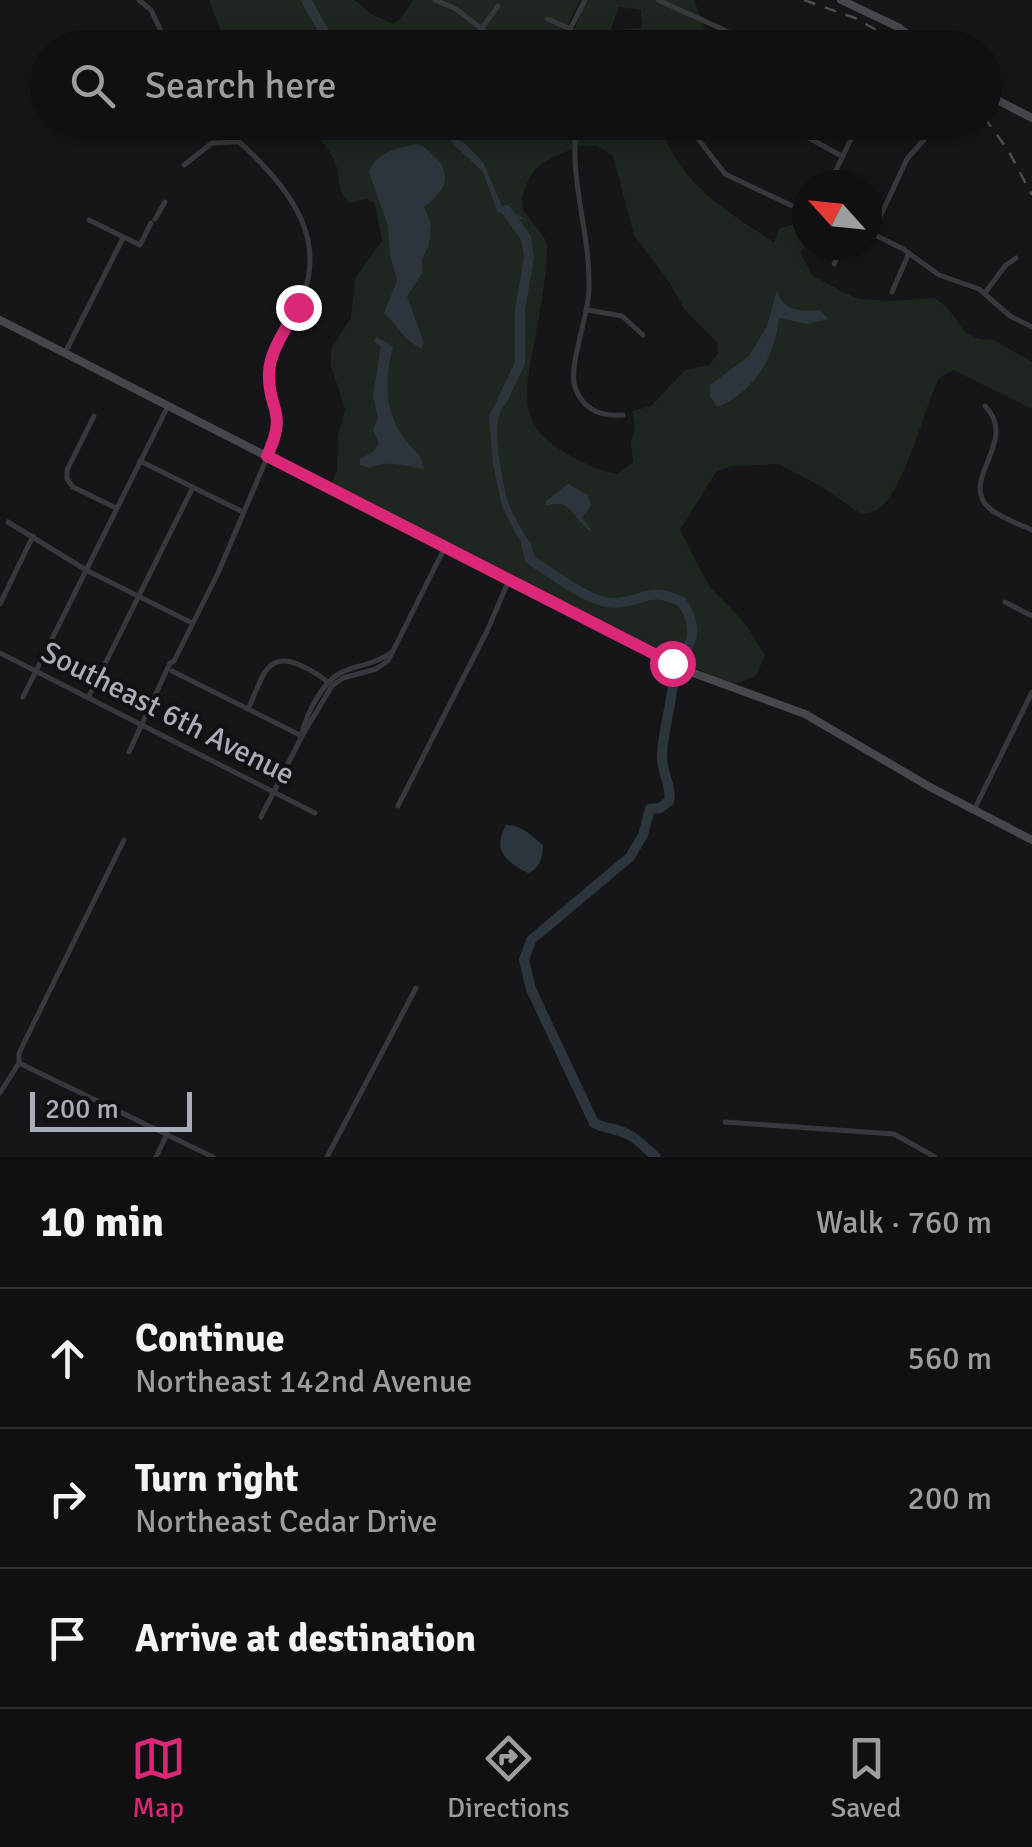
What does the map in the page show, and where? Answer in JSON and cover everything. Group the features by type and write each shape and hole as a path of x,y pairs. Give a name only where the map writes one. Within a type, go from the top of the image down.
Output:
{"street":[{"path":"138,0 152,10 161,30"},
{"path":"435,0 481,29 498,6"},
{"path":"547,18 570,29 585,0"},
{"path":"658,0 724,30"},
{"path":"841,0 901,30"},
{"path":"1002,102 1032,118"},
{"path":"164,680 172,672 279,424 268,375 304,294 312,259 308,233 290,199 264,164 238,140"},
{"path":"575,140 573,158 590,274 588,310 572,374 574,386 588,408 600,414 623,415"},
{"path":"699,140 725,174 792,205"},
{"path":"809,140 842,156"},
{"path":"835,170 850,140"},
{"path":"882,209 907,160 924,140"},
{"path":"184,165 212,143 240,142"},
{"path":"90,220 140,245 165,202"},
{"path":"65,353 124,238"},
{"path":"882,238 939,275 985,293 1010,316 1032,327"},
{"path":"892,292 909,253"},
{"path":"985,293 1016,258"},
{"path":"834,264 836,260"},
{"path":"588,310 622,316 643,336"},
{"path":"0,320 685,670 805,714 1032,840"},
{"path":"22,696 168,406"},
{"path":"985,406 996,418 997,426 980,496 991,510 1032,530"},
{"path":"94,416 67,470 67,480 73,487 116,508"},
{"path":"140,461 243,512"},
{"path":"88,698 193,487"},
{"path":"8,522 86,570 192,622"},
{"path":"0,604 33,536"},
{"path":"261,817 304,726 330,685 341,673 376,663 393,650 445,547"},
{"path":"398,806 508,580"},
{"path":"1005,602 1032,616"},
{"name":"Southeast 6th Avenue","path":"0,653 315,813"},
{"path":"248,710 270,666 278,659 287,658 320,675 330,685"},
{"path":"130,752 174,661"},
{"path":"172,672 302,736"},
{"path":"974,810 1032,692"},
{"path":"0,1093 19,1063 19,1052 124,840"},
{"path":"327,1157 416,988"},
{"path":"19,1063 28,1064 213,1157"},
{"path":"725,1122 894,1134 935,1157"},
{"path":"156,1157 167,1134"}],"shaded area":[{"path":"209,0 355,0 371,14 393,24 413,0 580,0 565,30 221,30"},
{"path":"587,0 694,0 705,30 624,30 642,28 641,10 619,7 610,30 574,30"},
{"path":"322,140 667,140 690,178 738,218 774,242 780,228 792,225 792,260 804,260 812,275 859,299 934,298 947,307 965,332 979,339 994,340 1032,362 1032,409 953,370 939,378 896,487 877,510 864,514 779,464 731,466 716,472 680,530 709,586 744,622 765,655 756,676 735,684 724,682 331,484 337,470 338,436 345,409 331,366 331,349 351,318 355,278 382,241 375,203 366,199 350,203 340,187 337,170","holes":["579,146 597,146 613,156 634,235 684,309 718,343 718,354 709,365 685,370 651,406 632,411 633,462 617,474 599,470 554,445 532,420 528,407 528,375 547,244 524,211 523,194 529,178 546,161"]},
{"path":"450,140 461,140 483,162 502,206 524,219 509,219 497,211 483,172"},
{"path":"416,144 425,147 445,172 440,191 424,207 431,223 429,244 422,260 422,274 407,296 424,343 421,348 405,337 384,313 397,281 388,225 369,173 382,155"},
{"path":"777,290 788,306 820,310 828,319 807,324 779,318 773,346 760,372 742,392 717,407 710,396 710,385 749,356 767,326"},
{"path":"376,337 393,346 388,372 390,408 424,469 360,465 360,459 379,443 373,430 378,418 373,396 381,346 374,342"},
{"path":"504,388 509,392 498,420 501,468 510,506 532,557 502,506 493,465 489,416"},
{"path":"568,484 588,495 591,505 582,518 593,532 565,505 545,506"},
{"path":"506,825 522,829 543,845 540,862 532,871 520,869 503,854 500,841"}],"waterway":[{"path":"306,0 323,30"},
{"path":"502,401 520,363 520,310 529,258 526,238 506,210"},
{"path":"526,544 530,559 595,599 614,603 661,595 682,602 692,628 692,638 675,672 664,737 662,761 669,801 650,809 643,835 630,857 531,940 524,960 531,989 594,1123 631,1136 656,1157"}],"railway":[{"path":"804,0 876,30"},
{"path":"1001,140 1032,195"}],"route":[{"path":"298,307 268,375 279,424 267,456 672,663"}]}
